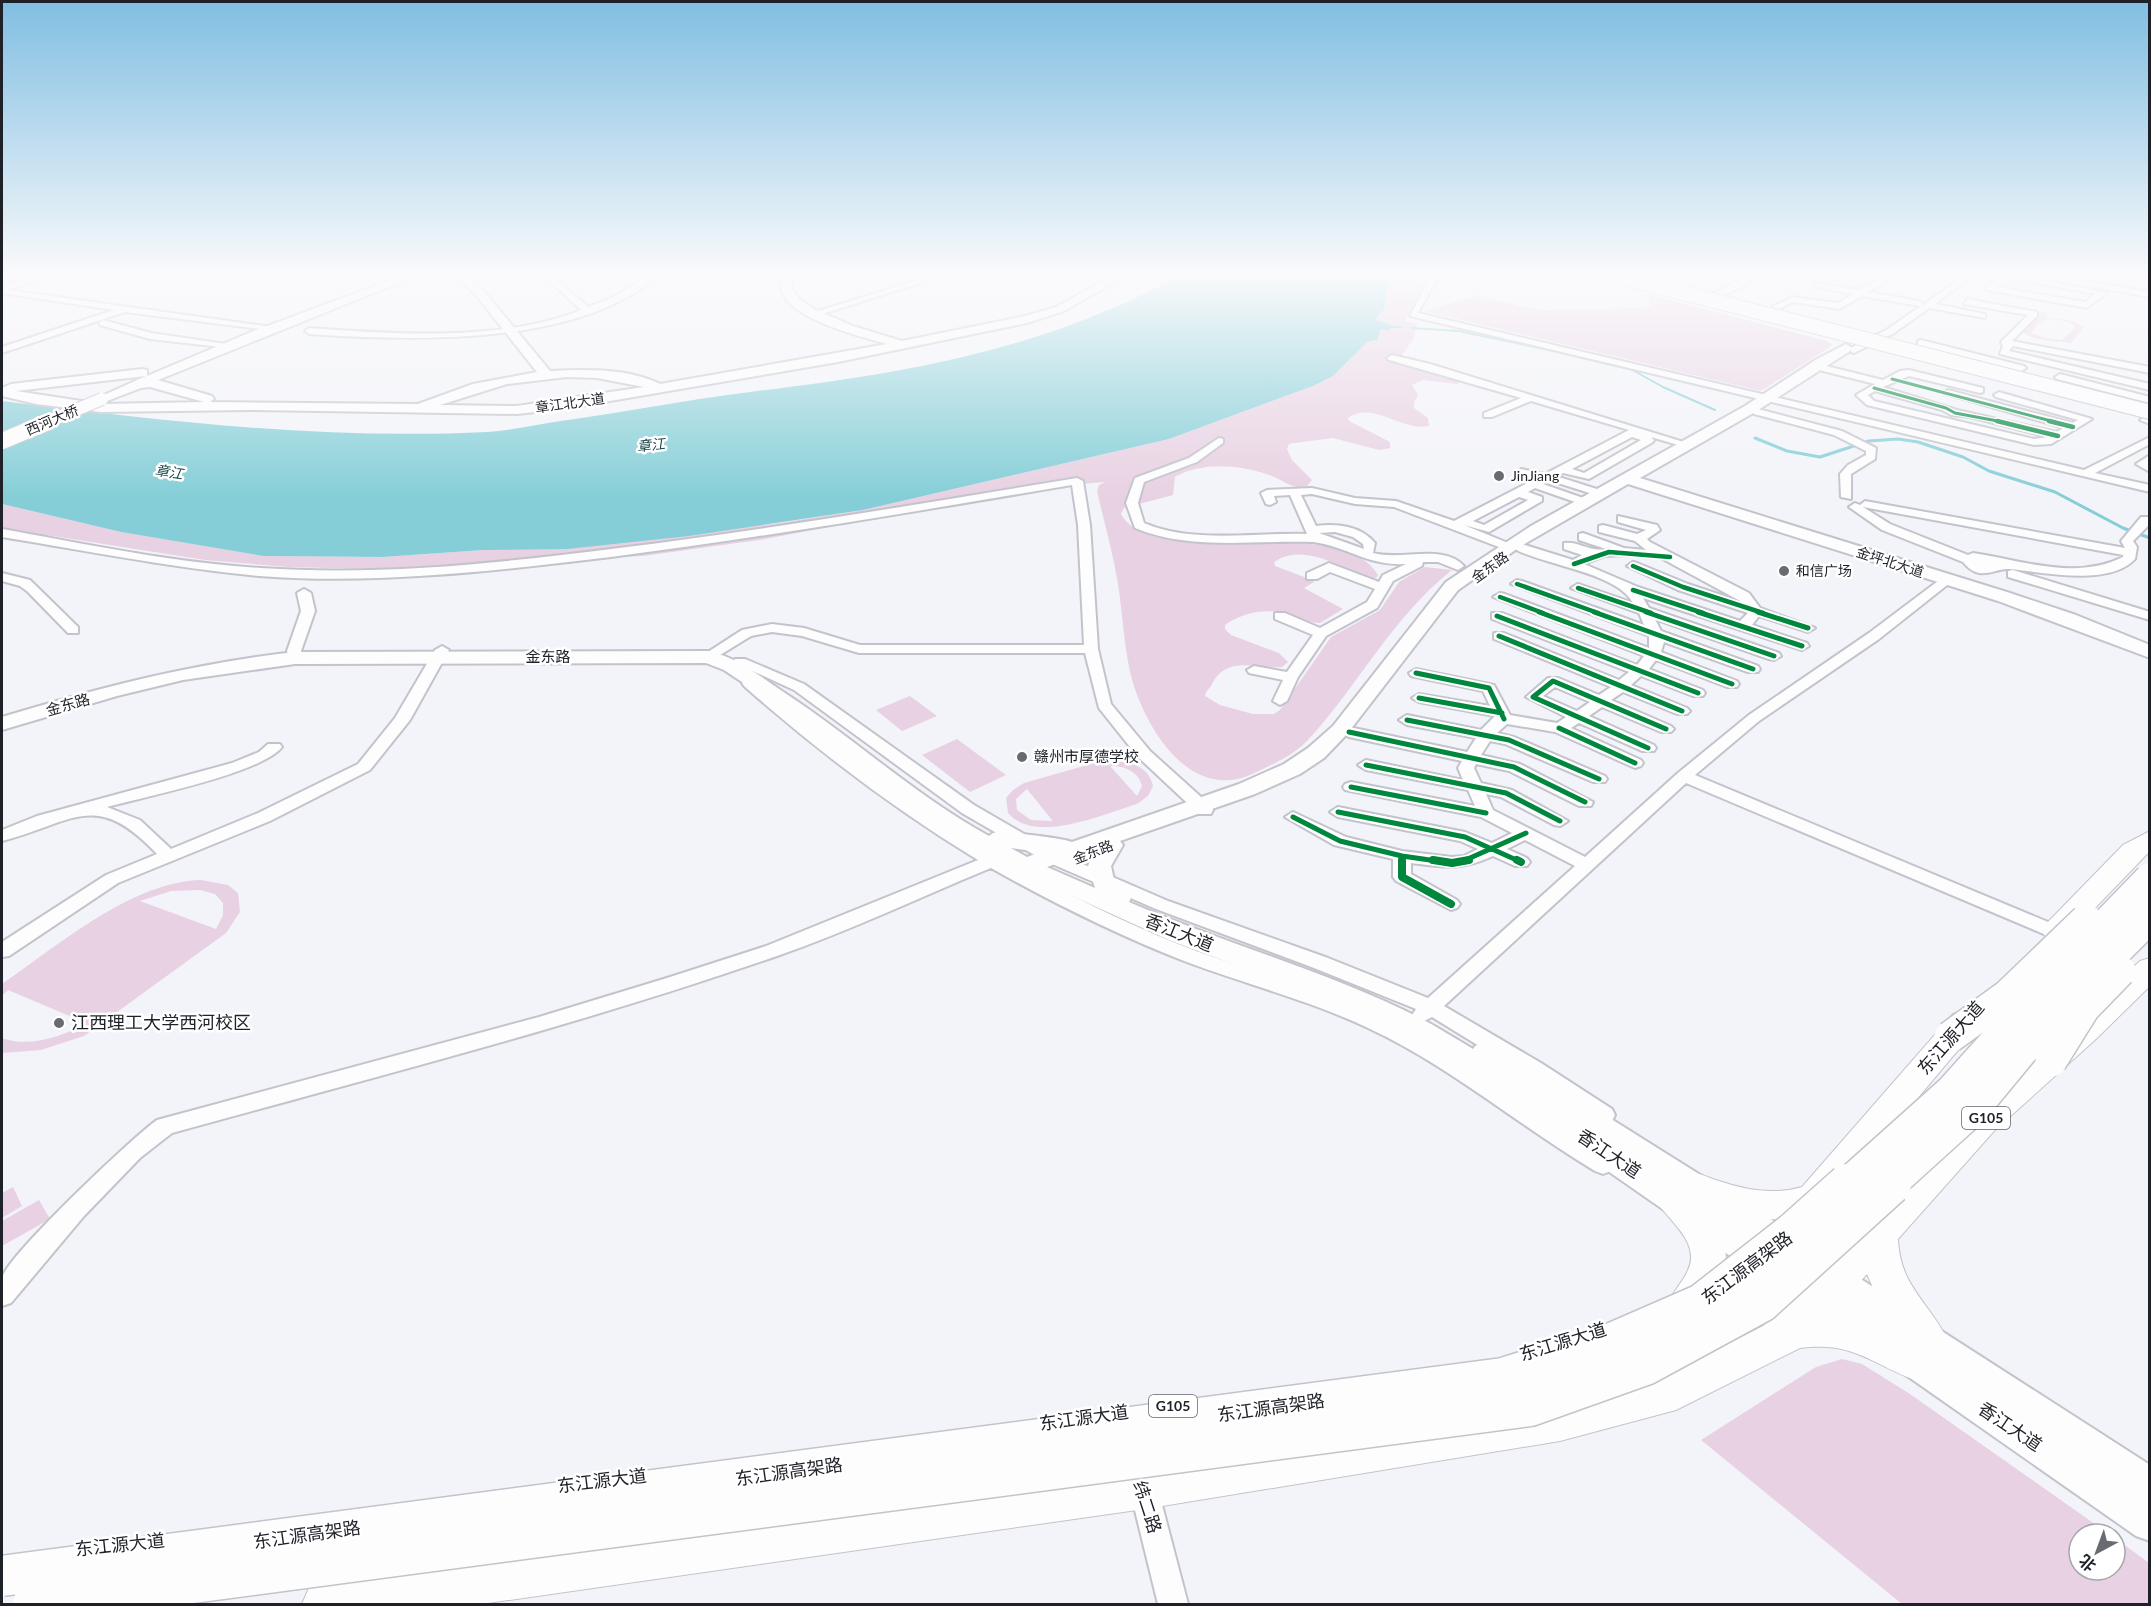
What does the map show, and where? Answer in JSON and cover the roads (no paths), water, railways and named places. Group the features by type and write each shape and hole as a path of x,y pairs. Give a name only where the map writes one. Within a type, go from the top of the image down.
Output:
{"highway":[{"path":"1897,350 2149,412"},
{"path":"1907,350 2076,388 2149,412"},
{"path":"1907,350 2149,412"},
{"name":"东江源大道","path":"2,1558 192,1537 519,1491 1503,1361 1650,1316 1690,1298 1812,1198 1978,1006 2055,932 2132,851 2150,839"},
{"path":"1950,1037 2008,995 2150,860"},
{"name":"东江源高架路","path":"2,1576 1503,1378 1603,1347 1702,1304 1793,1233 1951,1091 2031,1002 2150,879"},
{"name":"东江源高架路","path":"33,1605 1530,1406 1645,1365 1761,1302 1974,1109 2054,1012 2150,917"},
{"name":"G105","path":"325,1605 1144,1488 1560,1421 1676,1391 1777,1339 1829,1290 1982,1122 2051,1061 2149,963"},
{"path":"1690,1298 1709,1262 1691,1198 1790,1207 1812,1198"},
{"path":"1881,1233 1881,1257 1889,1285 1922,1353"},
{"path":"1777,1339 1802,1330 1833,1329 1922,1353"}],"main road":[{"path":"97,398 158,368 205,350"},
{"path":"97,398 221,350"},
{"path":"525,350 547,376"},
{"name":"章江北大道","path":"2,389 26,395 85,403 178,400 247,404 517,410 658,388 864,350"},
{"name":"金东路","path":"1202,807 1254,795 1299,773 1324,756 1349,732 1460,589 1513,546 1591,497 1631,480 1685,444 1767,403 1825,359 1846,350"},
{"name":"金东路","path":"2,716 182,668 249,655 715,652 729,655 736,664 815,722 889,781 957,828 1042,861 1101,843 1202,807 1292,769 1316,753 1340,730 1465,569 1513,546 1692,446 1852,350"},
{"path":"1888,350 1996,388 2149,412"},
{"path":"178,400 175,379 184,365"},
{"path":"2,389 124,376 158,368"},
{"path":"420,409 471,389 547,376 615,377 658,388"},
{"path":"26,395 27,390 102,379 120,382 114,388"},
{"path":"131,386 162,383 178,400 247,404"},
{"name":"章江北大道","path":"2,389 27,399 79,406 178,400"},
{"name":"西河大桥","path":"2,435 97,398"},
{"name":"西河大桥","path":"2,441 97,398"},
{"name":"金坪北大道","path":"1631,480 2069,619 2150,652"},
{"name":"金东路","path":"2,724 155,680 295,654"},
{"name":"金东路","path":"441,654 689,656 736,664 827,721 898,777 966,821 1042,861"},
{"path":"1042,861 1063,845 1101,843 1100,861 1110,889"},
{"path":"1042,861 1426,1011 1529,1080 1691,1198"},
{"name":"香江大道","path":"1042,861 1178,934 1347,997 1412,1026 1464,1057 1691,1198 1922,1353 2150,1522"},
{"name":"香江大道","path":"1922,1353 2150,1487"},
{"path":"164,1605 192,1537"},
{"path":"118,1605 139,1542"}],"street":[{"path":"1556,350 1767,403 2150,489"},
{"path":"1945,350 2076,388 2091,372"},
{"path":"2006,350 2004,352 2150,387"},
{"path":"2047,350 2150,370"},
{"path":"1392,358 1427,366 1635,432 1685,444"},
{"path":"1822,368 2073,427"},
{"path":"1909,373 1996,388 2086,419 2046,442 2034,442 1871,403 1861,395 1909,373"},
{"path":"1883,383 1955,413 1970,414 2058,436"},
{"path":"1488,415 1529,398"},
{"path":"1767,403 1850,437 1867,447 1874,454 1852,465 1846,471 1844,487 1847,496 1886,527 1969,560 1979,568 2098,570 2122,564 2129,559 2129,547 2147,521"},
{"path":"1555,419 1565,414 1592,421 1599,419"},
{"path":"1452,527 1635,432"},
{"path":"1564,470 1585,477 1649,440 1635,432"},
{"path":"2084,474 2150,440"},
{"path":"1219,441 1193,460 1139,480 1132,503 1139,525 1169,535 1313,534 1335,529 1359,535 1370,543 1370,549 1366,555"},
{"path":"2150,458 2141,464 2150,469"},
{"path":"1525,471 1548,478 1591,497"},
{"path":"2,533 139,556 250,571 398,574 491,568 776,532 1077,481 1084,525 1091,649 1104,705 1144,754 1202,807"},
{"path":"1328,482 1345,494 1412,509 1452,527 1574,564 1633,590 1802,646"},
{"path":"1533,484 1591,497"},
{"path":"1270,502 1267,493 1312,491 1355,501 1384,503"},
{"path":"1294,492 1313,534"},
{"path":"1465,522 1485,529 1538,499 1517,492"},
{"path":"1860,506 2129,547"},
{"path":"1622,519 1653,528 1654,530 1639,538"},
{"path":"1603,529 1639,538 1646,545 1744,596 1756,612"},
{"path":"1582,537 1623,550 1670,557"},
{"path":"1568,546 1591,554"},
{"path":"1574,564 1591,554 1623,550"},
{"path":"1366,555 1389,561 1434,556 1465,569"},
{"path":"1366,555 1382,565 1385,583"},
{"path":"1280,701 1291,678 1321,633 1372,605 1385,583 1419,563 1432,561 1465,569"},
{"path":"1633,566 1663,580 1808,628"},
{"path":"1312,576 1329,567 1385,583"},
{"path":"1999,567 2150,616"},
{"path":"1565,601 1594,572"},
{"path":"2,577 26,583 73,630"},
{"path":"1426,1011 1684,776 1754,718 1874,636 1946,579"},
{"path":"1517,584 1753,669"},
{"path":"1578,588 1774,656"},
{"path":"1559,728 1602,702 1622,686 1654,654 1657,645 1654,633 1633,590"},
{"path":"295,654 308,611 304,593"},
{"path":"1500,597 1732,684"},
{"path":"1743,626 1756,612"},
{"path":"1280,616 1321,633"},
{"path":"1497,616 1698,693"},
{"path":"715,652 747,633 772,628 804,632 859,649 1091,649"},
{"path":"1583,648 1601,634"},
{"path":"1498,636 1682,711"},
{"path":"2,951 112,879 264,817 364,767 402,720 441,654"},
{"path":"736,664 772,704 867,780 990,862 1062,899 1169,947 1360,1016 1404,1037 1454,1065 1559,1139 1691,1198 1758,1242"},
{"path":"1254,670 1291,678"},
{"path":"1416,674 1489,688 1503,716"},
{"path":"1648,748 1533,696 1553,681 1666,729"},
{"path":"1419,698 1559,728 1635,763"},
{"path":"1486,813 1466,768 1486,734 1503,716"},
{"path":"1407,720 1509,740 1599,779"},
{"path":"1349,732 1514,767 1585,802"},
{"path":"2,836 75,811 238,766 265,755 274,747"},
{"path":"1365,765 1506,793 1560,820"},
{"path":"1684,776 2055,932 2149,963"},
{"path":"1351,787 1486,813 1586,864"},
{"path":"75,811 118,813 129,818 167,855"},
{"path":"1338,812 1465,837 1521,862"},
{"path":"1293,817 1340,841 1402,856 1461,864 1526,833"},
{"path":"1402,856 1402,877 1451,904"},
{"path":"2,1295 21,1269 66,1219 146,1138 165,1126 539,1024 674,983 773,951 990,862"},
{"name":"纬二路","path":"1105,1415 1144,1488 1173,1605"}],"water":[{"name":"章江","path":"989,350 1359,350 1333,376 1313,386 1169,439 863,510 689,536 567,549 484,550 382,557 263,556 121,532 2,504 2,401 184,422 305,431 427,434 488,432 701,399 837,381"}],"waterway":[{"path":"1549,350 1593,359"},
{"path":"1627,367 1663,387 1715,410"},
{"path":"1755,438 1787,451 1820,457 1869,441 1898,439 1918,442 1963,457 1989,471 2055,492 2123,528 2150,538"}],"place":[{"name":"JinJiang","path":"1499,476"},
{"name":"和信广场","path":"1784,571"},
{"name":"赣州市厚德学校","path":"1022,757"},
{"name":"江西理工大学西河校区","path":"59,1023"}]}
